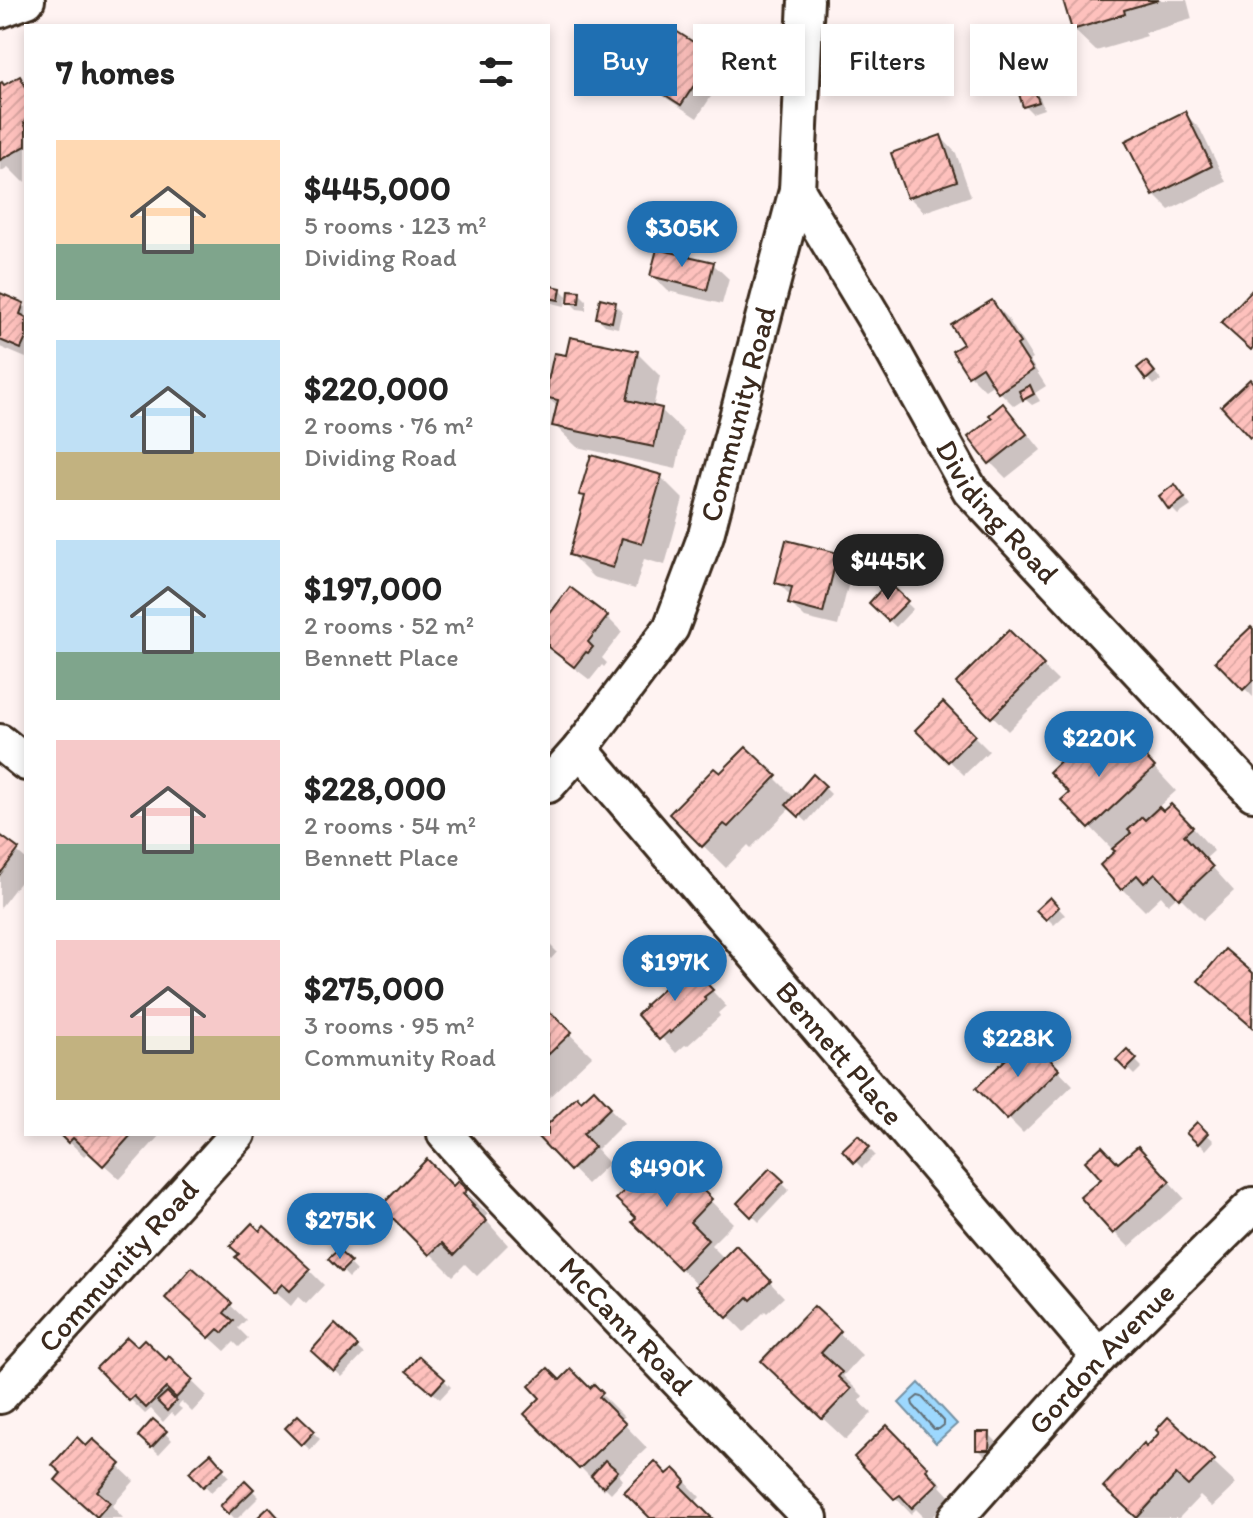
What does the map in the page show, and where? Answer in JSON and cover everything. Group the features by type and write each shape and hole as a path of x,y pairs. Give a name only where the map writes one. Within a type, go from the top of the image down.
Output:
{"street":[{"path":"0,10 27,0"},
{"name":"Community Road","path":"550,783 580,749 671,628 706,535 797,190 806,0"},
{"name":"Dividing Road","path":"797,190 970,490 1253,793"},
{"path":"0,742 24,761"},
{"name":"Bennett Place","path":"580,749 1099,1357"},
{"name":"Community Road","path":"0,1396 236,1136"},
{"name":"McCann Road","path":"447,1136 810,1518"},
{"name":"Gordon Avenue","path":"956,1518 1099,1357 1253,1205"}],"water":[{"path":"919,1383 957,1424 936,1443 899,1403"}],"building":[{"path":"1063,0 1159,0 1077,28 1077,24 1070,24"},
{"path":"677,32 693,42 693,87 681,105 667,96 677,96"},
{"path":"20,76 24,83 24,147 0,160 0,83 4,85"},
{"path":"1020,96 1037,96 1039,102 1023,107"},
{"path":"1185,111 1212,166 1153,196 1125,141"},
{"path":"941,135 957,181 907,198 891,153"},
{"path":"657,249 714,262 707,290 650,276"},
{"path":"550,285 561,288 559,300 550,298"},
{"path":"1253,289 1253,347 1251,350 1221,323"},
{"path":"569,290 580,291 579,303 568,303"},
{"path":"0,293 24,303 20,314 24,316 24,342 21,349 0,340"},
{"path":"600,298 616,302 612,322 596,318"},
{"path":"992,300 1020,343 1017,345 1033,370 998,393 982,367 968,376 952,351 963,344 951,325"},
{"path":"570,337 638,351 627,400 662,408 654,447 552,426 558,400 550,398 550,372 554,353 566,355"},
{"path":"1146,361 1155,372 1146,380 1137,368"},
{"path":"1250,379 1253,383 1253,435 1250,438 1221,406"},
{"path":"1030,385 1034,394 1023,400 1019,391"},
{"path":"1003,403 1027,434 989,464 968,437 992,418 989,415"},
{"path":"591,455 662,475 642,544 622,538 613,568 569,555 585,496 579,495"},
{"path":"1175,484 1185,498 1169,510 1159,496"},
{"path":"786,540 838,553 823,613 788,604 792,587 775,583"},
{"path":"888,582 908,601 888,621 869,603"},
{"path":"570,587 608,616 588,642 593,647 574,667 550,649 550,613"},
{"path":"1251,627 1253,680 1243,690 1215,661"},
{"path":"1009,630 1044,665 991,718 956,683"},
{"path":"943,702 975,735 948,762 915,730"},
{"path":"1128,738 1155,767 1089,829 1061,800 1069,793 1049,772 1081,741 1102,763"},
{"path":"746,747 777,776 728,827 724,824 702,847 669,814 714,768 720,773"},
{"path":"813,774 826,786 799,817 786,805"},
{"path":"1171,804 1193,827 1184,835 1213,867 1179,899 1155,873 1144,883 1137,875 1121,890 1100,865 1142,817 1145,820 1159,807 1163,811"},
{"path":"0,835 19,849 0,874"},
{"path":"1050,897 1059,907 1046,920 1036,910"},
{"path":"1225,949 1253,973 1252,1027 1198,981"},
{"path":"691,967 713,990 704,997 706,1000 659,1040 637,1015 680,973 682,975"},
{"path":"550,1012 572,1032 550,1053"},
{"path":"1029,1037 1059,1069 1007,1120 976,1088"},
{"path":"1127,1049 1137,1059 1126,1070 1116,1060"},
{"path":"594,1089 611,1107 583,1134 595,1147 570,1171 537,1136 550,1136 550,1122 577,1096 581,1101"},
{"path":"1197,1122 1208,1133 1198,1144 1186,1133"},
{"path":"858,1135 870,1147 854,1163 842,1150"},
{"path":"61,1136 130,1136 103,1166 73,1138 68,1143"},
{"path":"1102,1146 1118,1163 1138,1146 1170,1181 1113,1234 1080,1197 1101,1179 1085,1161"},
{"path":"663,1151 712,1199 690,1222 708,1240 680,1269 632,1222 636,1218 616,1199"},
{"path":"427,1159 453,1186 458,1181 467,1190 463,1194 487,1221 454,1255 442,1243 429,1255 381,1206"},
{"path":"770,1168 784,1181 751,1217 737,1203"},
{"path":"252,1223 260,1231 264,1226 311,1269 290,1291 282,1284 274,1293 235,1257 239,1254 230,1246"},
{"path":"736,1245 771,1281 751,1300 748,1297 727,1318 695,1286"},
{"path":"338,1250 351,1262 341,1272 328,1259"},
{"path":"192,1267 232,1303 224,1313 234,1321 223,1333 218,1329 209,1338 165,1298"},
{"path":"814,1306 841,1331 821,1353 842,1372 838,1377 851,1389 822,1419 761,1361"},
{"path":"335,1324 358,1346 334,1372 311,1351"},
{"path":"127,1337 137,1346 144,1339 166,1360 169,1356 193,1380 176,1398 166,1388 146,1408 134,1396 129,1401 96,1368"},
{"path":"419,1356 445,1379 432,1393 406,1371"},
{"path":"548,1368 560,1380 571,1369 590,1388 594,1384 603,1393 599,1397 626,1424 579,1469 524,1414 540,1398 529,1386"},
{"path":"167,1392 176,1401 167,1411 157,1401"},
{"path":"298,1415 315,1431 302,1445 285,1428"},
{"path":"1168,1417 1215,1460 1188,1486 1176,1475 1137,1518 1103,1487 1144,1443 1146,1447 1152,1441 1159,1433 1156,1430"},
{"path":"153,1419 167,1431 151,1448 138,1436"},
{"path":"887,1425 928,1467 926,1470 938,1483 912,1508 900,1495 894,1499 854,1457"},
{"path":"976,1432 990,1432 989,1450 976,1450"},
{"path":"77,1437 86,1446 93,1439 121,1464 97,1491 110,1502 97,1517 55,1480 61,1473 52,1465"},
{"path":"211,1453 224,1468 203,1487 189,1472"},
{"path":"605,1460 618,1471 603,1487 591,1476"},
{"path":"655,1461 667,1474 674,1468 678,1472 686,1481 681,1487 712,1518 650,1518 624,1492"},
{"path":"245,1480 254,1489 228,1514 220,1506"},
{"path":"269,1507 279,1518 257,1518"}]}
